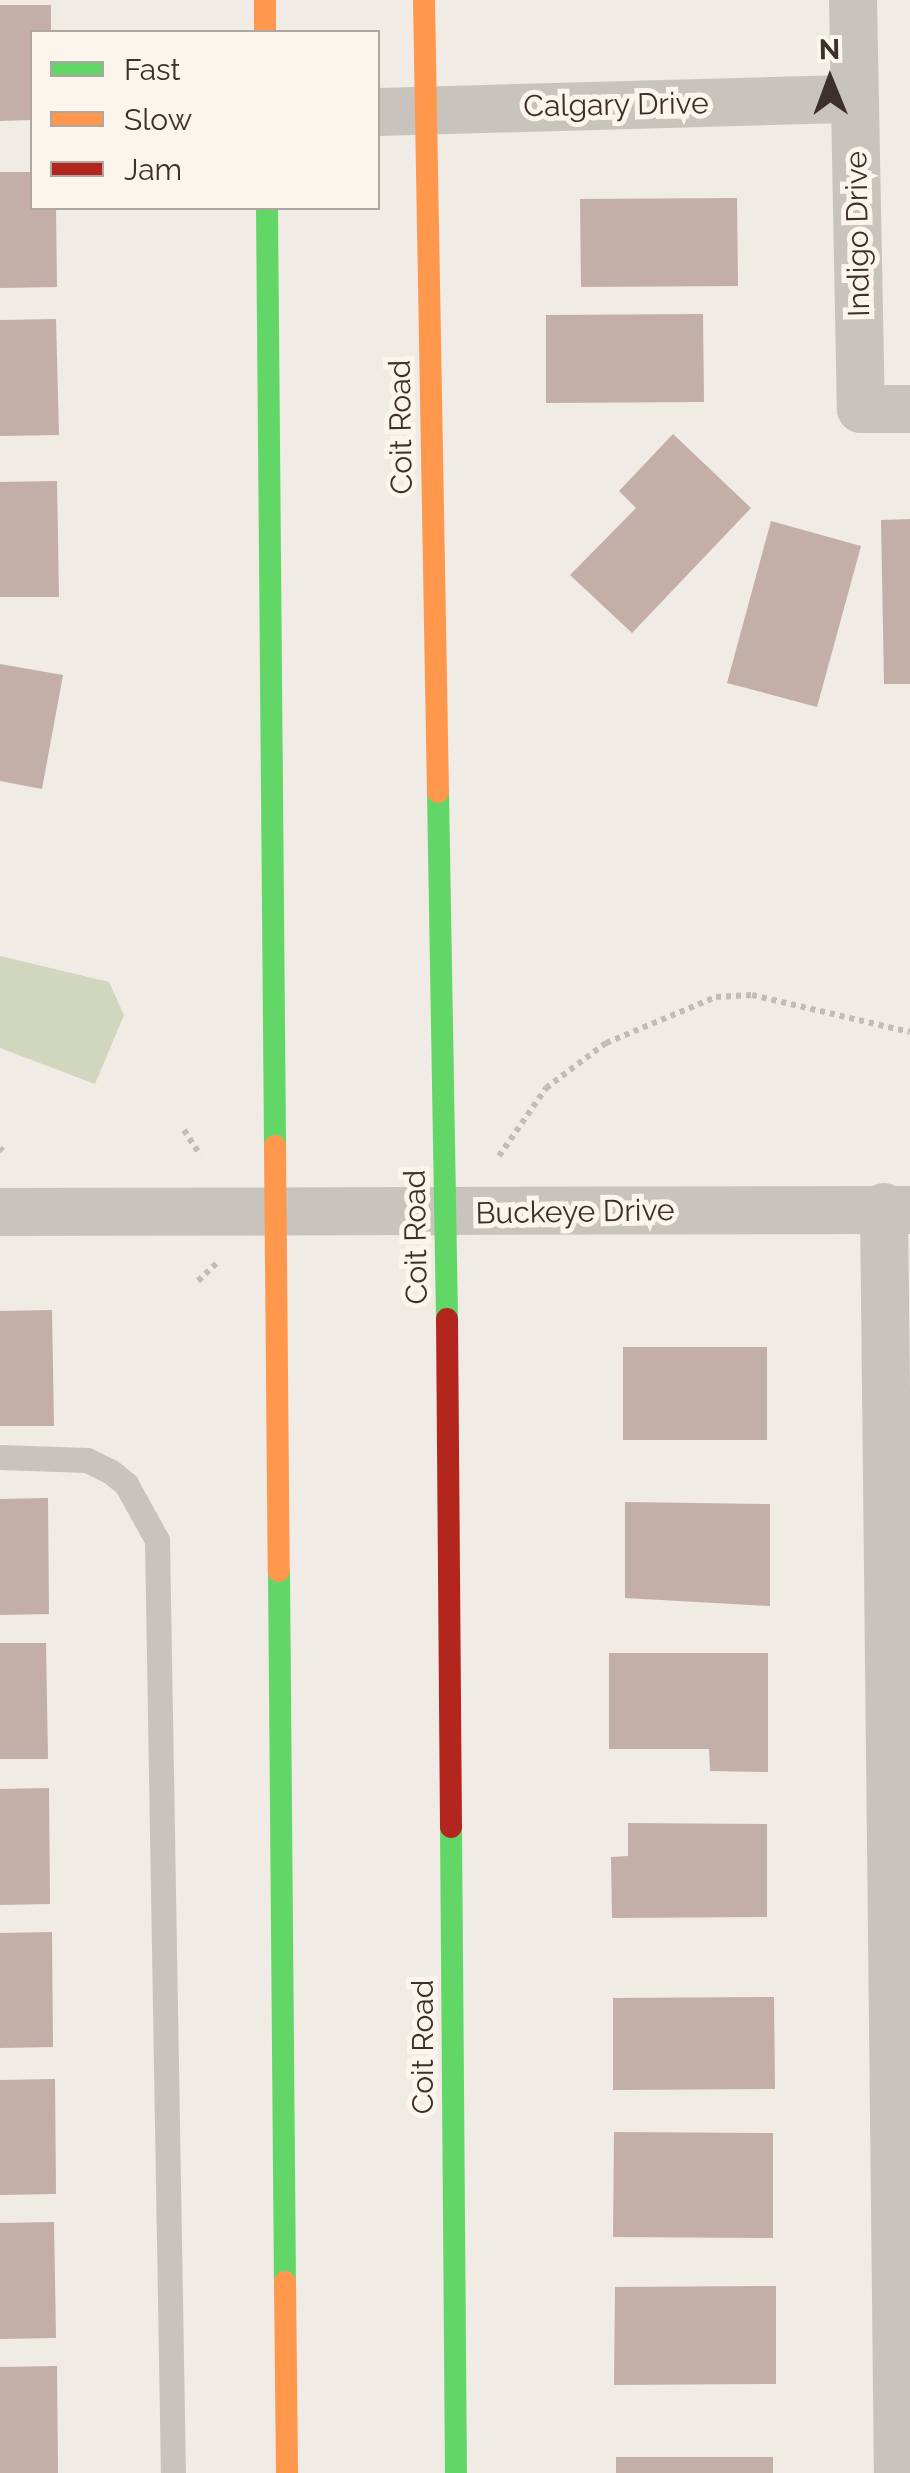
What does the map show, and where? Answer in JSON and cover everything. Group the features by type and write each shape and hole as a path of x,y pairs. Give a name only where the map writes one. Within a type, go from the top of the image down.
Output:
{"main road":[{"path":"265,0 265,30"},
{"name":"Coit Road","path":"424,0 446,1214 456,2473"},
{"path":"267,210 272,1213 287,2473"}],"street":[{"name":"Indigo Drive","path":"852,0 862,409 910,409"},
{"name":"Calgary Drive","path":"380,112 855,99"},
{"name":"Buckeye Drive","path":"0,1212 446,1214 897,1209"},
{"path":"897,1209 898,2473"}],"lane":[{"path":"0,1456 87,1460 110,1471 126,1484 157,1540 173,2473"}],"path":[{"path":"495,1161 546,1088 606,1042 716,997 752,995 910,1032"},
{"path":"184,1130 200,1155"},
{"path":"198,1281 218,1262"}],"green space":[{"path":"0,956 109,982 124,1015 95,1084 0,1048"}],"building":[{"path":"0,5 51,5 51,30 30,30 30,120 0,121"},
{"path":"0,172 30,172 30,210 56,210 57,287 0,288"},
{"path":"737,198 738,286 581,287 580,199"},
{"path":"703,314 704,402 546,403 546,315"},
{"path":"56,319 59,435 0,436 0,320"},
{"path":"673,434 751,508 632,633 570,575 636,508 619,491"},
{"path":"57,481 59,597 0,597 0,482"},
{"path":"910,519 910,684 884,684 881,520"},
{"path":"771,521 861,546 817,707 727,683"},
{"path":"0,664 63,675 42,789 0,781"},
{"path":"52,1310 54,1426 0,1426 0,1311"},
{"path":"623,1347 767,1347 767,1440 623,1440"},
{"path":"48,1498 49,1614 0,1615 0,1499"},
{"path":"625,1502 770,1504 770,1606 625,1598"},
{"path":"0,1643 46,1643 48,1759 0,1759"},
{"path":"609,1653 768,1653 768,1772 710,1771 709,1749 609,1749"},
{"path":"49,1788 50,1904 0,1905 0,1789"},
{"path":"628,1823 767,1824 767,1917 612,1918 611,1857 628,1856"},
{"path":"52,1932 53,2047 0,2048 0,1933"},
{"path":"774,1997 775,2089 613,2090 613,1998"},
{"path":"55,2079 56,2194 0,2195 0,2080"},
{"path":"614,2132 773,2133 773,2238 613,2237"},
{"path":"54,2222 56,2338 0,2339 0,2223"},
{"path":"776,2286 776,2384 614,2385 615,2287"},
{"path":"57,2366 58,2473 0,2473 0,2367"},
{"path":"616,2457 773,2457 773,2473 616,2473"}],"traffic: fast":[{"path":"267,210 275,1146"},
{"path":"438,792 447,1319"},
{"path":"279,1571 285,2282"},
{"path":"451,1827 456,2473"}],"traffic: slow":[{"path":"265,0 265,30"},
{"path":"424,0 438,792"},
{"path":"275,1146 279,1571"},
{"path":"285,2282 287,2473"}],"traffic: jam":[{"path":"447,1319 451,1827"}]}
